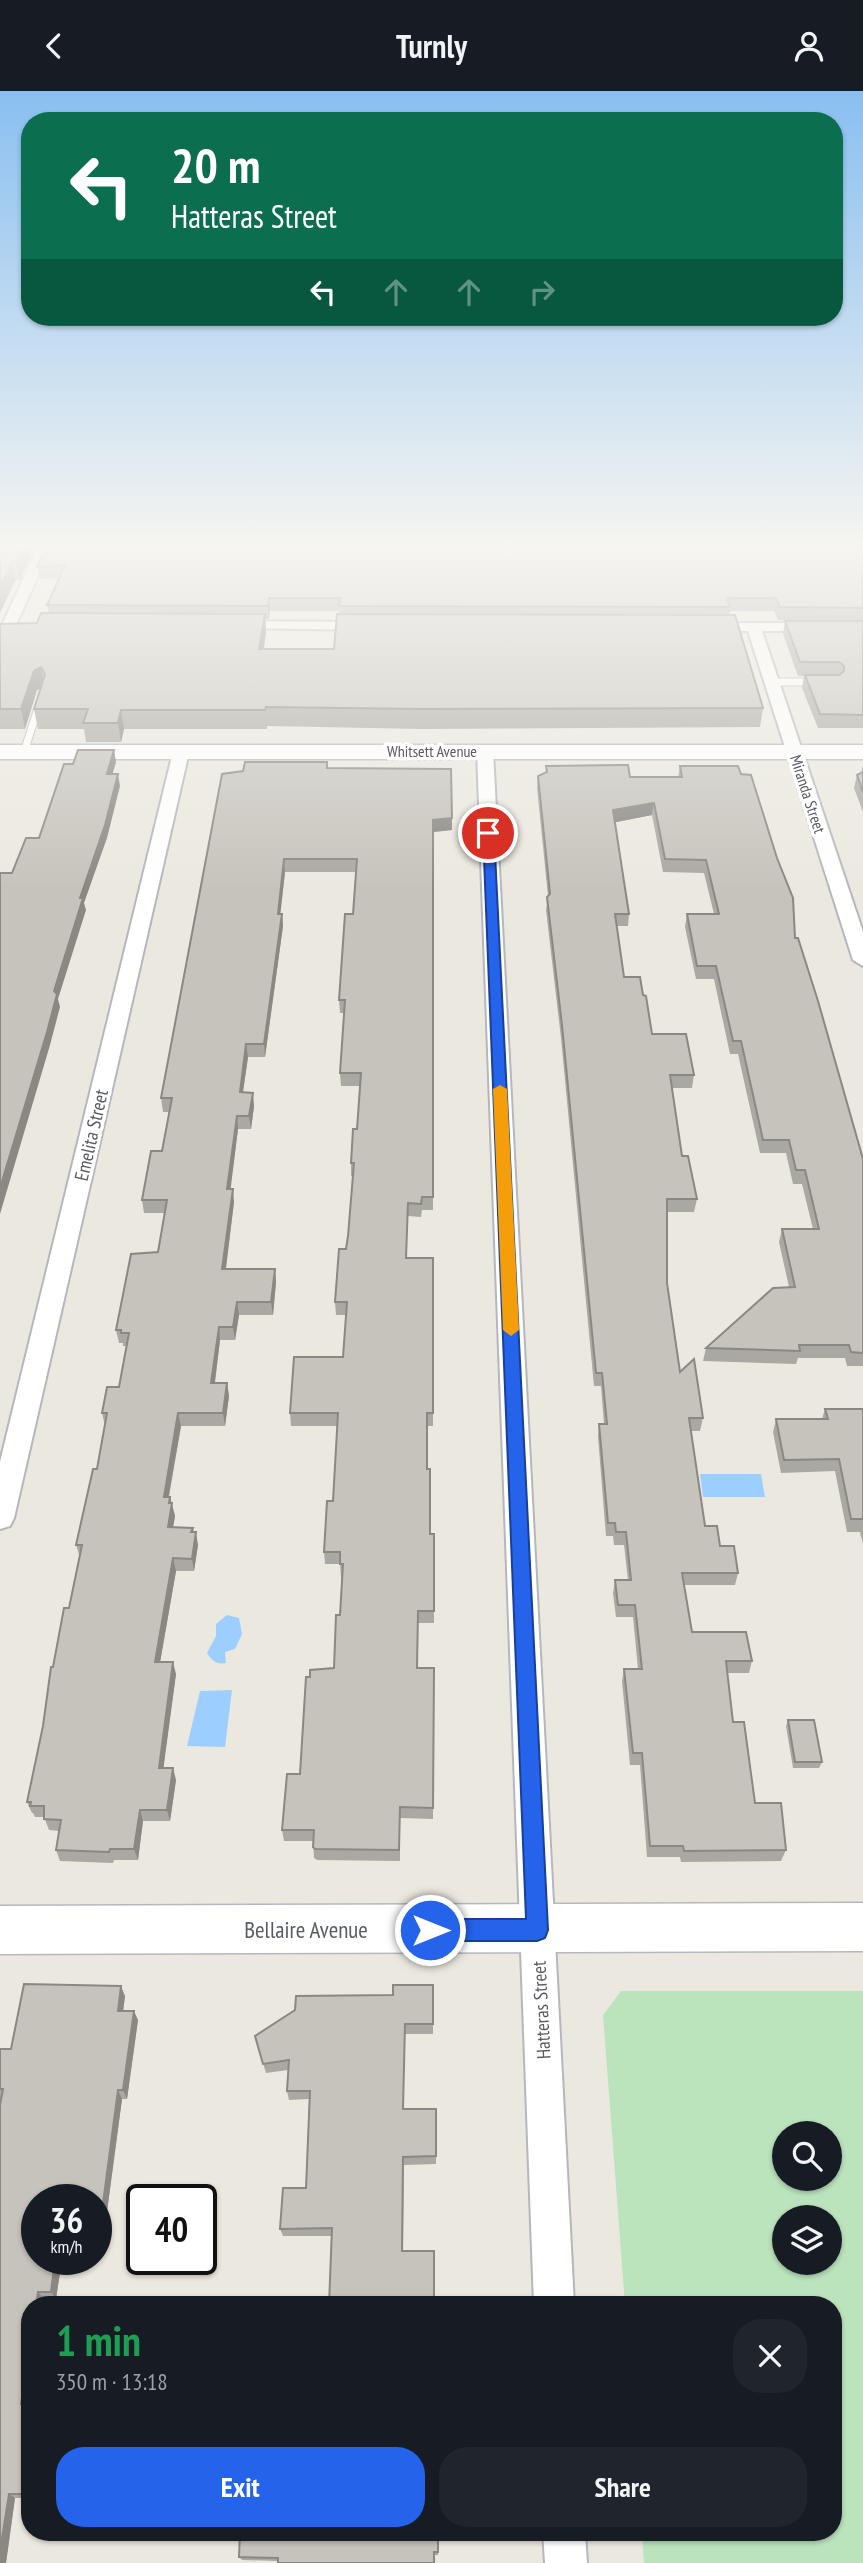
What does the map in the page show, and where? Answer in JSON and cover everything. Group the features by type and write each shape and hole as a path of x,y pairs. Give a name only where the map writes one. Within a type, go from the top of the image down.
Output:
{"main road":[{"name":"Whitsett Avenue","path":"0,752 863,753"},
{"name":"Bellaire Avenue","path":"0,1930 863,1927"}],"street":[{"name":"Miranda Street","path":"764,658 863,960"},
{"name":"Hatteras Street","path":"485,751 554,2296"},
{"name":"Emelita Street","path":"0,1518 181,752"},
{"path":"565,2541 566,2563"}],"lane":[{"path":"772,682 824,682"},
{"path":"24,752 43,692"}],"green space":[{"path":"621,1991 863,1991 863,2563 644,2563 643,2541 842,2541 842,2296 624,2296 603,2015"}],"water":[{"path":"700,1474 761,1474 765,1497 703,1497"},
{"path":"227,1615 239,1618 242,1634 235,1649 225,1652 226,1663 220,1663 212,1660 207,1653 216,1636 216,1624"},
{"path":"232,1690 225,1747 187,1746 200,1691"}],"building":[{"path":"0,658 748,658 763,708 266,707 265,710 121,710 118,723 83,723 88,709 34,709 45,674 41,667 34,671 21,709 0,709"},
{"path":"799,658 863,658 863,715 820,714 805,675 839,675 844,671 844,666 839,662 800,662"},
{"path":"78,750 114,750 107,774 118,774 105,825 80,898 83,898 54,991 57,994 47,1032 0,1188 0,873 12,873 26,838 39,838 64,764 73,764"},
{"path":"245,762 327,762 327,768 451,769 452,818 433,820 433,1197 422,1197 421,1204 408,1203 406,1258 433,1258 433,1413 427,1413 427,1469 430,1469 430,1534 434,1534 434,1611 418,1611 417,1668 434,1668 433,1808 400,1807 399,1850 315,1849 314,1830 282,1830 287,1774 300,1774 306,1677 310,1677 310,1670 334,1668 336,1615 340,1615 343,1564 340,1564 340,1552 324,1552 327,1501 333,1501 338,1413 290,1413 294,1357 343,1357 347,1302 335,1302 339,1249 346,1249 348,1236 354,1163 351,1163 353,1129 357,1129 361,1073 340,1073 345,1000 339,1000 345,914 353,914 357,859 284,859 278,914 282,914 264,1044 246,1044 240,1092 253,1093 249,1116 237,1116 227,1189 233,1189 222,1269 275,1269 271,1302 237,1302 233,1327 219,1327 211,1383 227,1383 223,1413 178,1413 164,1497 170,1497 169,1503 172,1503 168,1527 193,1528 191,1532 196,1532 192,1559 173,1558 155,1662 173,1662 159,1768 173,1768 167,1810 140,1810 134,1849 110,1849 109,1852 56,1850 61,1820 44,1819 44,1806 30,1806 31,1802 27,1802 43,1726 51,1667 64,1608 69,1608 82,1545 76,1545 93,1469 97,1469 107,1413 102,1413 107,1387 119,1387 129,1333 116,1330 131,1254 158,1252 167,1200 142,1200 151,1151 162,1151 172,1098 161,1098 222,774 243,771"},
{"path":"628,765 630,777 682,777 680,766 738,766 741,774 751,775 777,858 793,898 795,938 798,938 818,1001 863,1159 863,1353 851,1352 849,1345 799,1345 800,1351 706,1348 773,1288 795,1287 782,1229 819,1229 805,1170 796,1170 789,1140 763,1140 741,1041 733,1041 716,966 697,966 687,914 719,914 706,860 665,859 654,803 613,810 629,914 615,914 624,977 640,977 652,1034 686,1034 694,1075 670,1075 682,1156 688,1156 697,1199 667,1199 667,1283 680,1372 694,1359 703,1418 689,1418 705,1526 717,1526 720,1546 734,1546 738,1573 682,1573 692,1632 746,1632 752,1661 726,1661 733,1722 744,1722 755,1803 781,1803 786,1850 684,1851 683,1846 650,1846 642,1753 633,1753 624,1669 642,1669 635,1605 618,1605 615,1580 631,1580 626,1532 616,1532 615,1523 608,1523 599,1424 607,1424 602,1373 596,1373 547,897 550,894 538,776 547,772 546,766"},
{"path":"863,772 863,792 857,775"},
{"path":"825,1409 863,1409 863,1519 851,1519 839,1459 784,1460 776,1419 828,1419"},
{"path":"788,1720 814,1720 822,1762 795,1762"},
{"path":"24,1984 121,1986 118,2011 134,2011 123,2090 118,2090 106,2184 21,2184 21,2275 53,2275 51,2292 38,2292 37,2296 21,2296 21,2494 9,2494 0,2551 0,2105 3,2089 0,2089 0,2049 11,2049"},
{"path":"393,1985 433,1985 433,2024 405,2024 403,2109 436,2109 436,2156 403,2157 402,2251 434,2251 434,2296 329,2296 332,2228 280,2229 283,2188 306,2188 310,2091 287,2091 289,2060 263,2064 255,2036 295,2010 296,1996 393,1995"},
{"path":"240,2541 438,2541 434,2563 278,2563 278,2558 239,2557"}],"slow traffic":[{"path":"500,1089 511,1330"}],"route":[{"path":"430,1930 537,1930 488,833"}]}
